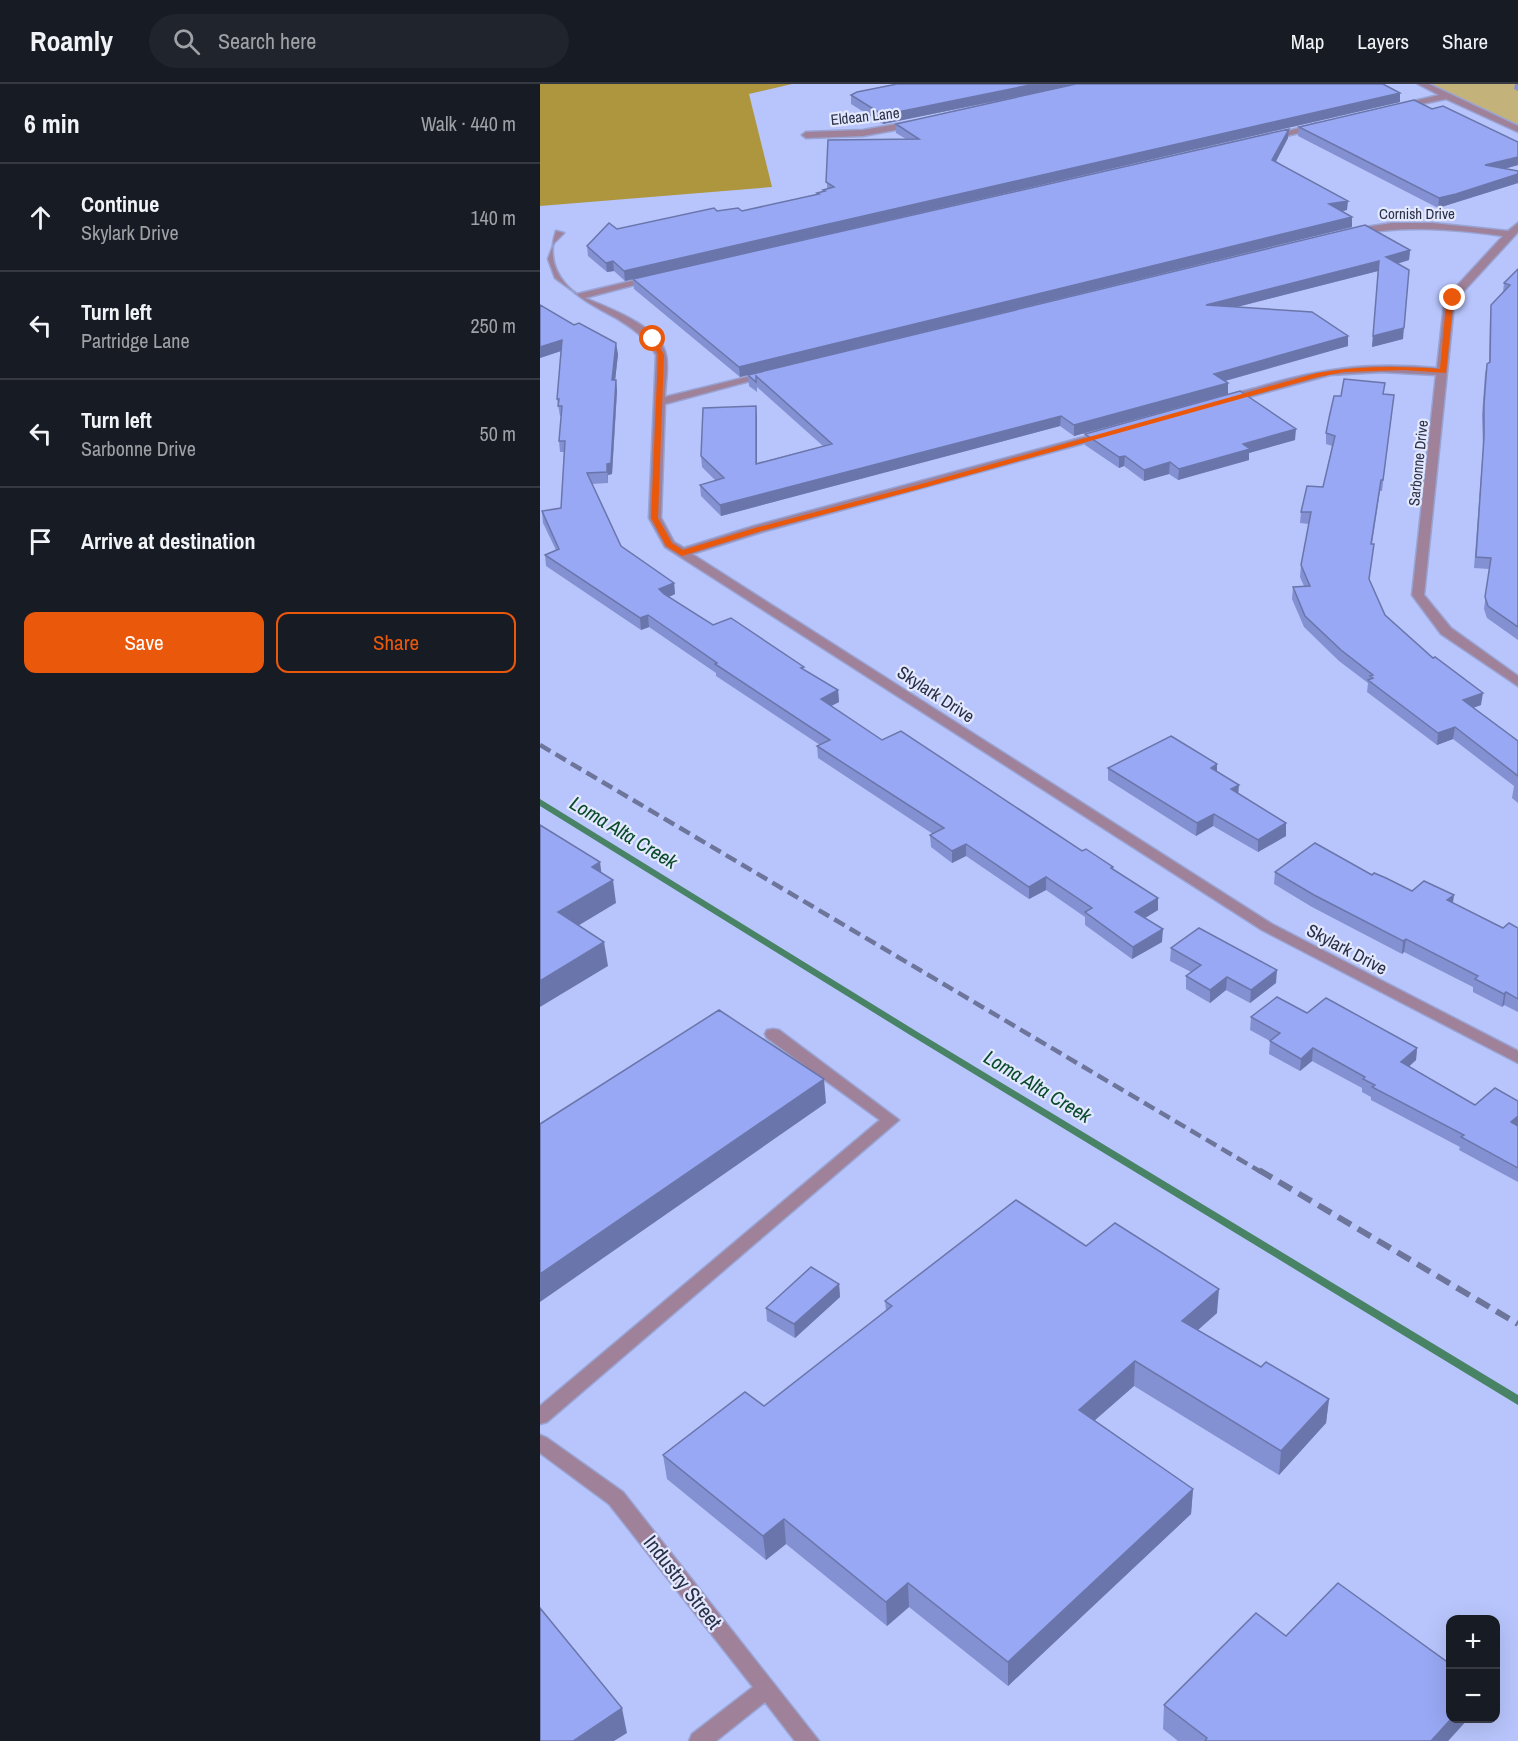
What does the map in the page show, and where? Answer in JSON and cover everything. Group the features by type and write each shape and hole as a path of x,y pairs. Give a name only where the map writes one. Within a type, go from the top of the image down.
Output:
{"street":[{"path":"1422,84 1518,129"},
{"path":"1390,109 1447,96"},
{"name":"Eldean Lane","path":"806,135 863,133 924,122"},
{"path":"1253,141 1333,122"},
{"name":"Cornish Drive","path":"1342,234 1365,229 1437,225 1514,230"},
{"name":"Sarbonne Drive","path":"1514,230 1459,290 1449,305 1418,595 1446,630 1518,682"},
{"name":"Skylark Drive","path":"559,233 550,242 543,258 551,279 575,297 619,316 653,339 661,355 655,518 669,544 1267,927 1518,1058"},
{"path":"575,297 668,275"},
{"path":"1214,404 1317,375 1344,370 1404,368 1443,372"},
{"path":"660,402 775,374"},
{"path":"682,553 758,529 1111,433"},
{"path":"540,1417 891,1120 773,1034"},
{"name":"Industry Street","path":"540,1443 616,1498 808,1741"},
{"path":"700,1741 766,1689"}],"shaded area":[{"path":"540,84 792,84 749,94 772,187 540,206"},
{"path":"1421,84 1518,84 1518,129"}],"building":[{"path":"897,84 1035,84 883,115 851,95"},
{"path":"1076,84 1383,84 1400,93 624,271 613,261 606,263 587,246 609,223 617,229 714,208 717,211 738,208 742,211 819,194 817,193 834,187 826,182 828,140 919,139 896,124"},
{"path":"1414,100 1432,109 1443,106 1518,142 1518,157 1485,165 1518,171 1518,174 1439,198 1299,127"},
{"path":"1289,129 1272,160 1348,201 1329,204 1352,217 739,367 633,279"},
{"path":"1365,225 1410,250 1386,257 1409,270 1404,328 1373,336 1379,261 1206,305 1312,312 1348,336 1214,374 1228,383 1074,425 1061,416 720,505 700,485 724,478 701,456 703,408 756,406 756,464 832,444 756,376 756,382 748,375"},
{"path":"1518,269 1518,627 1488,606 1485,597 1491,558 1476,557 1484,404 1487,364 1490,362 1491,305 1510,285 1504,283"},
{"path":"540,305 574,325 579,323 616,343 612,380 616,380 611,463 607,464 607,472 587,473 621,546 674,583 659,589 713,625 731,618 804,667 801,668 838,690 821,699 882,740 901,731 1082,851 1086,849 1113,867 1111,868 1158,898 1135,912 1163,929 1133,947 1085,912 1092,908 1046,877 1029,887 966,844 952,851 930,835 944,828 817,746 830,740 715,664 717,663 648,615 640,618 545,555 559,549 542,511 561,508 565,441 559,441 562,406 558,406 559,399 557,399 562,340 540,347"},
{"path":"1344,379 1385,383 1383,394 1394,395 1383,480 1381,480 1371,544 1374,544 1369,579 1385,615 1433,658 1435,657 1483,693 1463,700 1518,741 1518,776 1455,727 1438,733 1368,680 1373,678 1370,676 1373,675 1341,650 1305,616 1293,587 1310,586 1301,565 1311,512 1301,512 1307,486 1323,487 1335,436 1326,433 1334,396 1341,396"},
{"path":"1240,391 1296,429 1243,444 1250,449 1179,469 1170,462 1144,470 1125,456 1119,457 1085,434"},
{"path":"1171,736 1217,764 1211,768 1239,785 1231,789 1286,823 1258,840 1214,814 1197,823 1108,768"},
{"path":"540,825 600,862 592,867 613,880 558,912 604,942 540,981"},
{"path":"1315,843 1372,875 1374,873 1412,891 1424,881 1454,895 1447,900 1503,928 1509,923 1518,928 1518,999 1475,979 1478,976 1406,939 1403,941 1314,895 1275,872"},
{"path":"1199,928 1277,970 1251,990 1227,977 1210,990 1186,976 1201,965 1171,948"},
{"path":"1277,997 1307,1013 1326,998 1417,1048 1401,1062 1475,1105 1495,1088 1518,1101 1518,1116 1511,1122 1518,1126 1518,1168 1461,1137 1464,1135 1372,1087 1375,1085 1363,1079 1365,1077 1313,1048 1301,1059 1270,1041 1280,1033 1251,1017"},
{"path":"719,1010 824,1079 540,1274 540,1124"},
{"path":"1016,1200 1086,1246 1115,1223 1219,1289 1182,1321 1261,1367 1266,1362 1329,1399 1281,1451 1135,1361 1079,1410 1193,1489 1008,1662 908,1583 886,1602 784,1519 763,1536 663,1455 745,1392 764,1406 892,1306 885,1301"},
{"path":"811,1267 839,1284 794,1324 766,1308"},
{"path":"1338,1583 1446,1661 1447,1723 1431,1741 1205,1741 1207,1738 1164,1705 1256,1613 1286,1636"},
{"path":"540,1608 622,1708 573,1741 540,1741"}],"waterway":[{"name":"Loma Alta Creek","path":"540,802 913,1033 1518,1401"}],"railway":[{"path":"540,745 1261,1172"},
{"path":"1259,1170 1518,1324"}],"route":[{"path":"653,339 661,355 655,518 669,544 682,553 758,529 1317,375 1344,370 1404,368 1443,372 1449,305 1453,298"}]}
